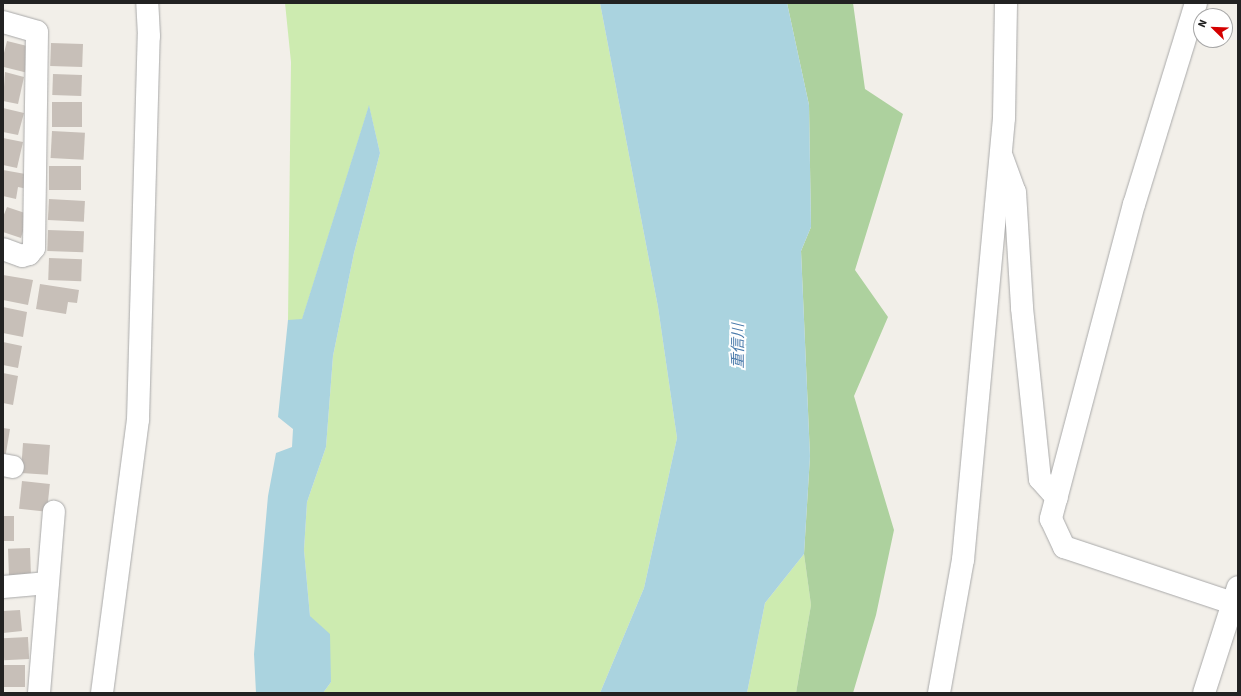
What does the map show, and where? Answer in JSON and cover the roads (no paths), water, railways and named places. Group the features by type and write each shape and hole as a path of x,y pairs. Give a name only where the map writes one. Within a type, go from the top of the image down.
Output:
{"street":[{"path":"102,693 138,420 149,52 147,3"},
{"path":"939,693 963,560 1004,118 1006,3"},
{"path":"1196,3 1134,204 1051,519 1064,547 1236,598 1204,693"},
{"path":"3,22 37,32 34,248 29,254 22,256 3,249"},
{"path":"1001,153 1015,192 1022,308 1040,480 1057,498"},
{"path":"39,693 54,512"},
{"path":"3,587 48,583"}],"water":[{"name":"重信川","path":"600,3 787,3 809,105 811,227 801,251 810,456 804,554 765,603 747,693 600,693 644,588 677,438 658,307"},
{"path":"369,105 380,153 354,253 333,356 326,447 307,502 304,550 310,616 330,634 331,682 323,693 256,693 254,654 268,496 276,453 292,447 293,429 278,417 288,320 302,319"}]}
